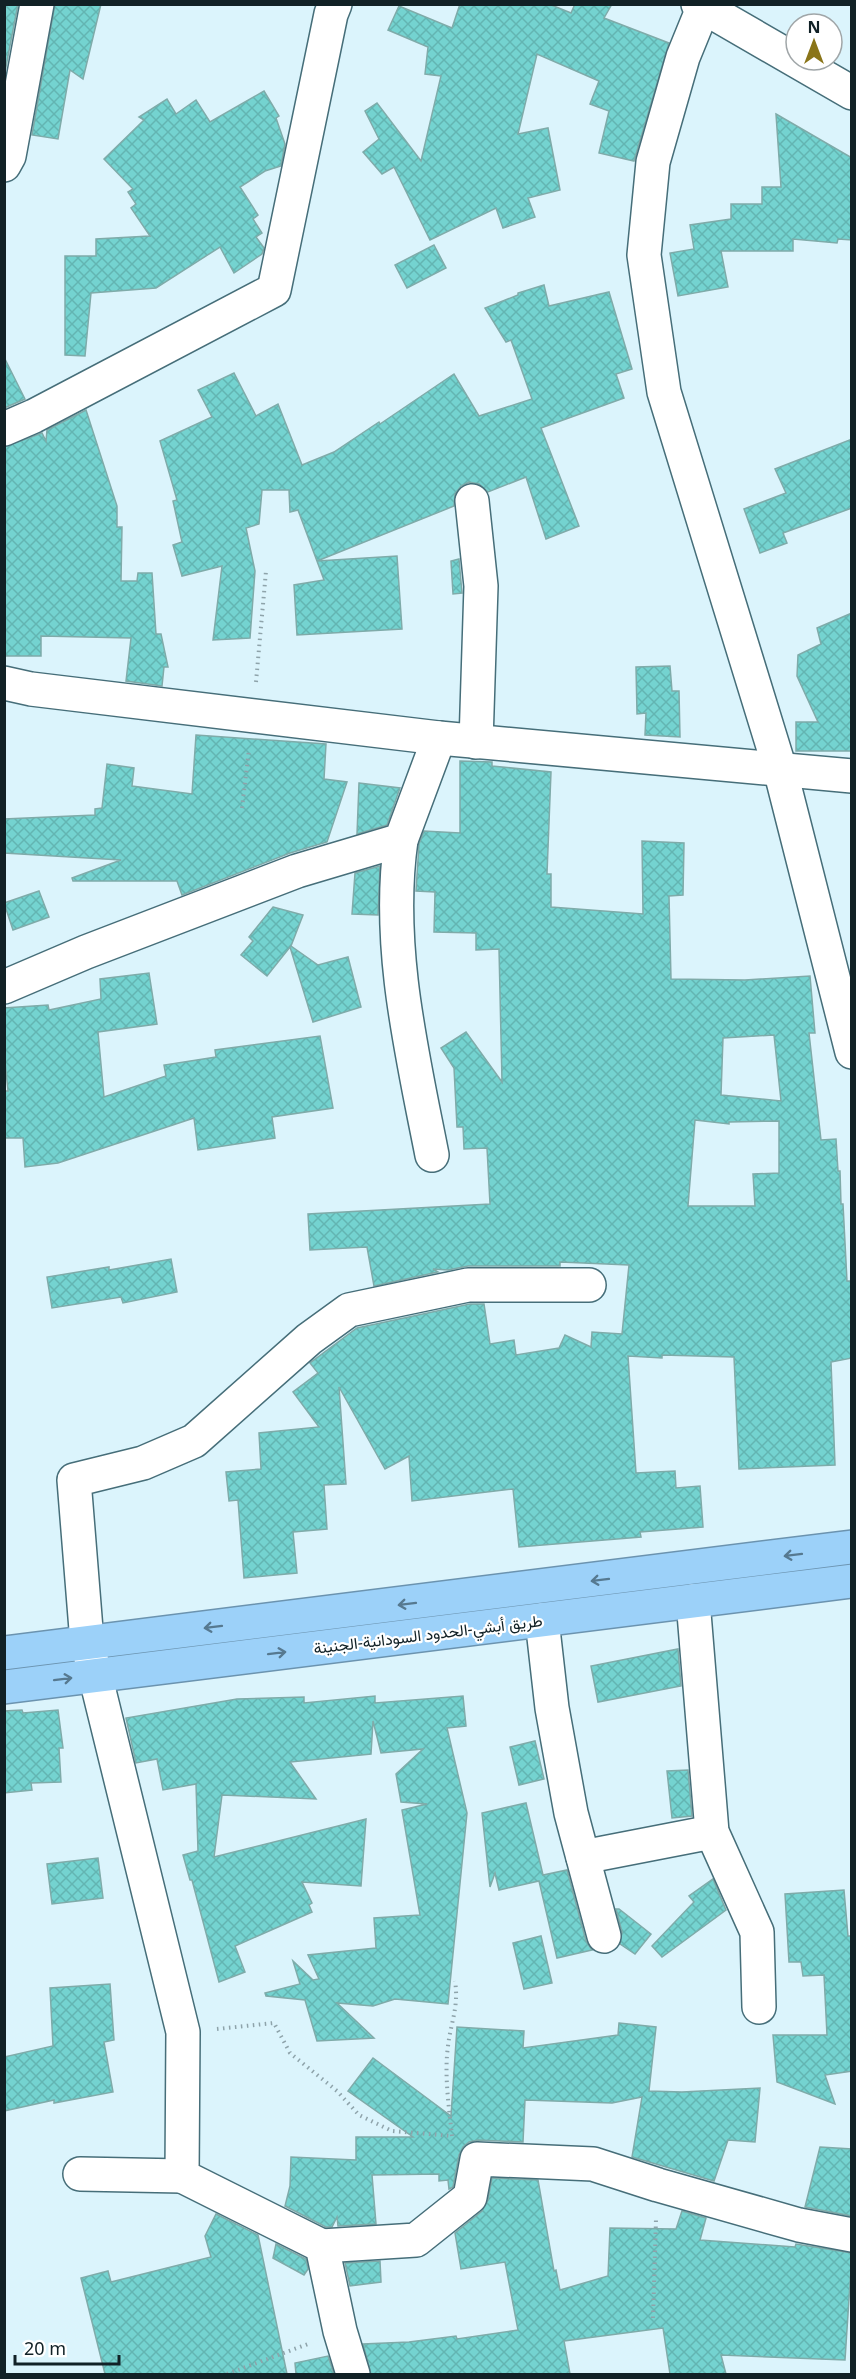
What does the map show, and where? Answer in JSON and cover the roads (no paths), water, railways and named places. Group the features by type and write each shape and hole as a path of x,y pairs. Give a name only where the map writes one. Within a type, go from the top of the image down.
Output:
{"highway":[{"path":"4,1653 852,1547"},
{"name":"طريق أبشي-الحدود السودانية-الجنينة","path":"4,1687 852,1581"}],"street":[{"path":"4,165 9,156 37,4"},
{"path":"4,429 34,416 274,290 331,14 335,4"},
{"path":"852,93 700,6 652,162 644,255 664,392 780,769 852,1052"},
{"path":"472,501 481,586 476,742"},
{"path":"4,683 31,689 476,742 852,776"},
{"path":"432,1155 413,1061 400,977 395,879 401,840 440,738"},
{"path":"4,987 86,952 297,871 401,840"},
{"path":"182,2176 183,2032 87,1642 74,1480 143,1462 194,1441 309,1339 349,1310 468,1285 590,1285"},
{"path":"693,1601 712,1833 757,1932 759,2007"},
{"path":"542,1620 552,1708 571,1812 604,1936"},
{"path":"583,1857 712,1833"},
{"path":"80,2174 182,2176 322,2246 416,2240 470,2197 477,2159 593,2164 799,2225 852,2235"},
{"path":"322,2246 340,2331 353,2374"}]}
